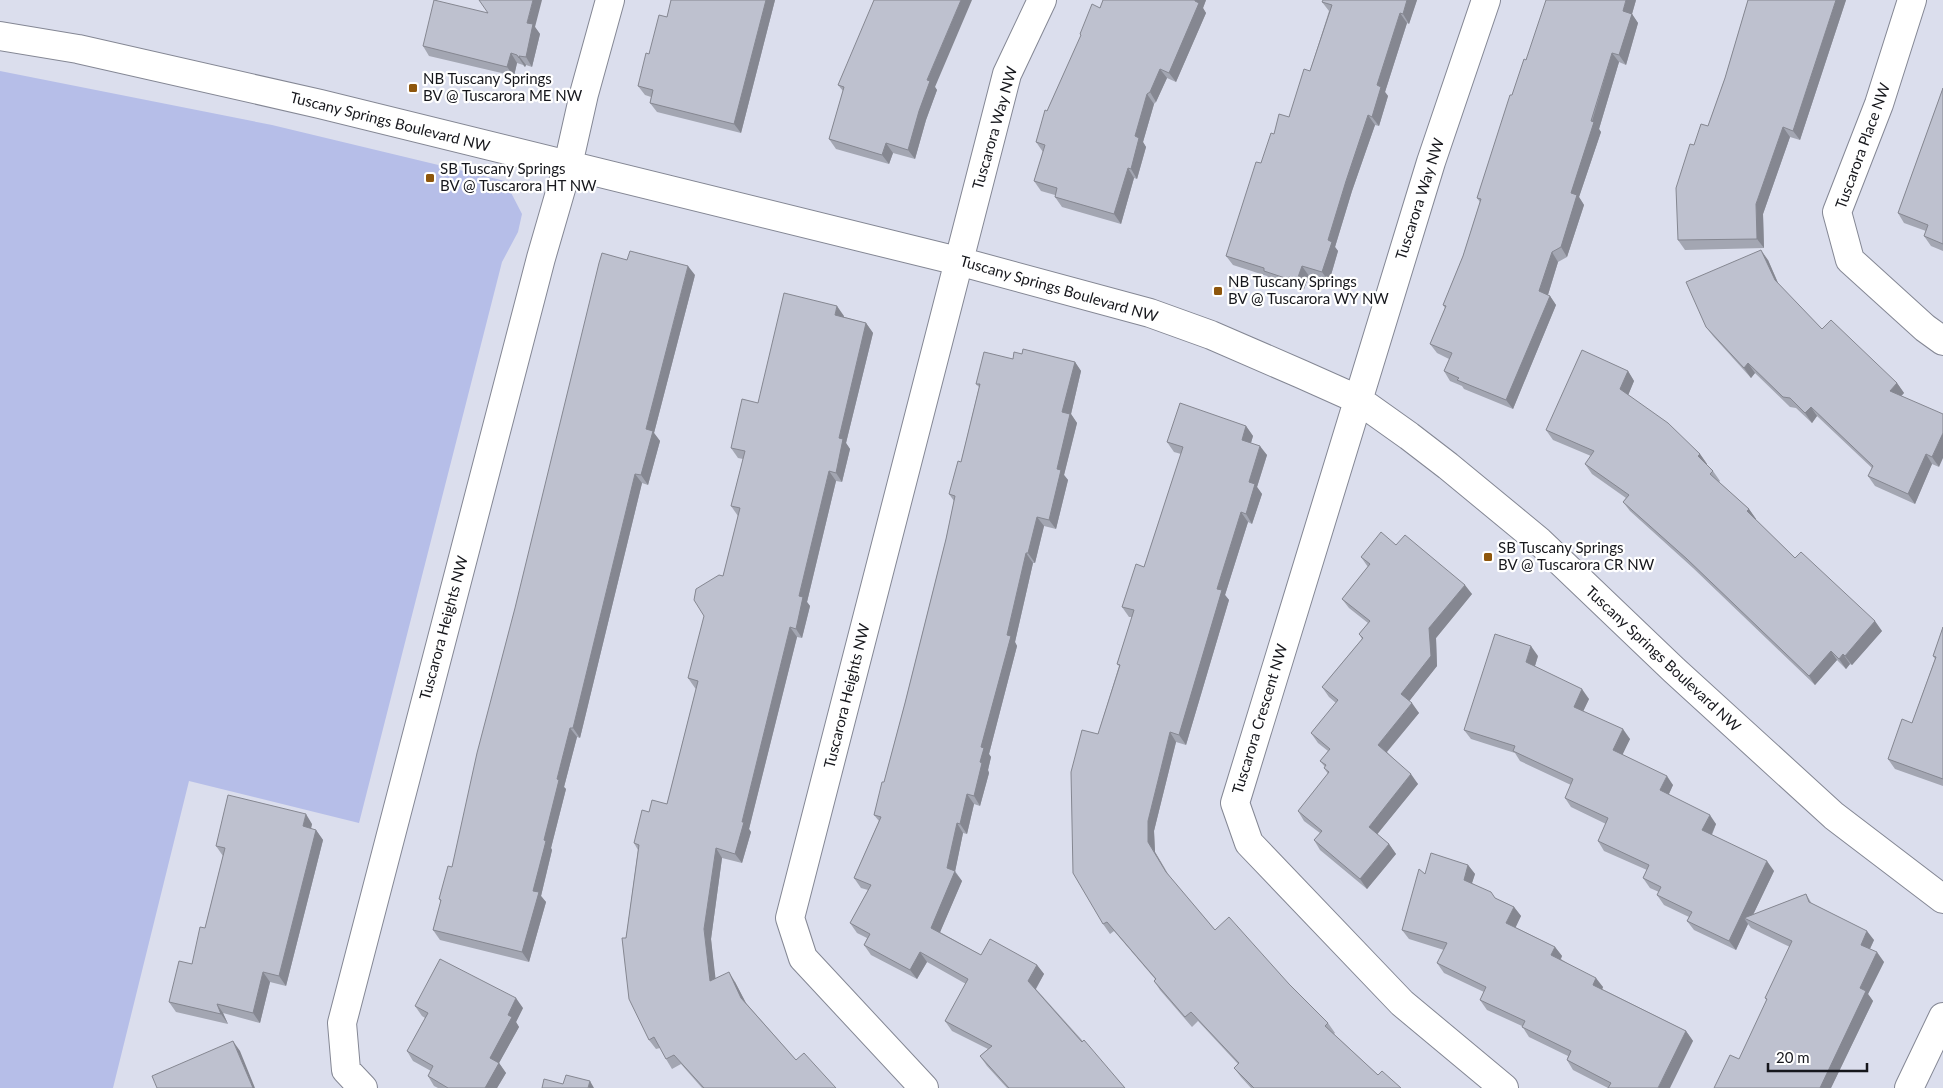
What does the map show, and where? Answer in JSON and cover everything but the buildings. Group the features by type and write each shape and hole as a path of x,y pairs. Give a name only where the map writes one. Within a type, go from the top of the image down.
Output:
{"street":[{"name":"Tuscarora Heights NW","path":"363,1088 346,1070 342,1022 610,0"},
{"name":"Tuscarora Way NW","path":"958,261 1007,74 1042,0"},
{"name":"Tuscarora Way NW","path":"1357,399 1431,162 1486,0"},
{"name":"Tuscarora Place NW","path":"1912,0 1879,104 1837,212 1850,260 1943,341"},
{"name":"Tuscany Springs Boulevard NW","path":"0,36 78,48 320,104 958,261 1150,313 1211,335 1357,399 1441,460 1539,542 1813,798 1943,898"},
{"name":"Tuscarora Heights NW","path":"924,1088 803,958 790,918 958,261"},
{"name":"Tuscarora Crescent NW","path":"1357,399 1234,803 1249,843 1402,1003 1504,1088"},
{"path":"1909,1088 1943,1017"}],"shaded area":[{"path":"0,71 272,125 505,181 522,214 518,232 502,262 359,823 189,781 113,1088 0,1088"}],"place":[{"name":"NB Tuscany Springs BV @ Tuscarora ME NW","path":"413,88"},
{"name":"SB Tuscany Springs BV @ Tuscarora HT NW","path":"430,178"},
{"name":"NB Tuscany Springs BV @ Tuscarora WY NW","path":"1218,291"},
{"name":"SB Tuscany Springs BV @ Tuscarora CR NW","path":"1488,557"}]}
